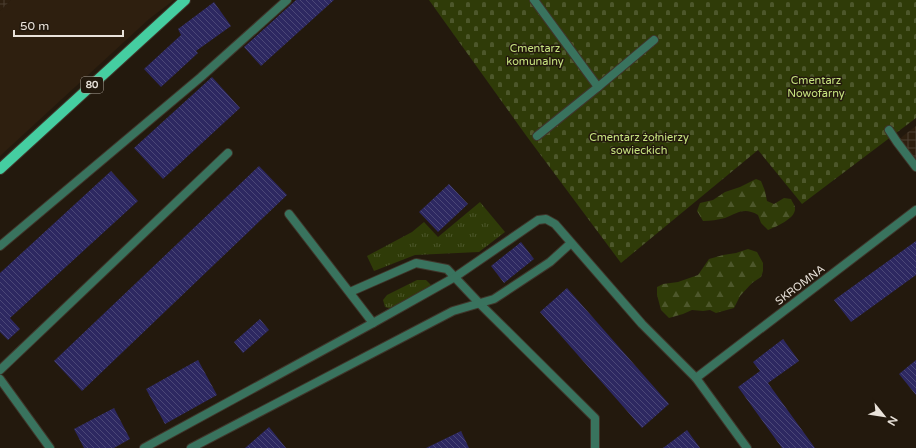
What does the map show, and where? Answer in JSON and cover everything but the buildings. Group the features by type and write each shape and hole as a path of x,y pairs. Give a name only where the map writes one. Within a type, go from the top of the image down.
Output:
{"main road":[{"name":"80","path":"0,170 185,0"}],"street":[{"path":"0,246 201,78 287,0"},
{"path":"534,0 598,87"},
{"path":"537,136 654,40"},
{"path":"889,130 916,167"},
{"path":"0,370 228,153"},
{"name":"SKROMNA","path":"696,378 916,210"},
{"path":"289,214 373,323"},
{"path":"144,448 455,277 538,220 546,219 555,224 642,324 696,378 747,448"},
{"path":"190,448 453,311 494,299 550,262 571,243"},
{"path":"350,292 416,263 447,269 480,304 595,418 595,448"},
{"path":"0,378 3,389 50,448"}],"shaded area":[{"path":"0,0 11,0 0,11"},
{"path":"11,0 174,0 149,19 0,156 0,11"},
{"path":"916,126 916,167 897,142"}],"green space":[{"path":"429,0 916,0 916,118 802,204 758,150 621,263 525,134"},
{"path":"756,179 761,181 767,201 774,204 784,198 791,199 795,208 789,219 768,230 761,223 758,215 749,211 737,213 725,218 703,221 697,211 700,203 713,200 725,192"},
{"path":"480,202 505,232 479,252 415,255 374,271 367,256 412,232 424,222 438,237"},
{"path":"748,249 757,252 763,263 763,271 761,277 752,283 740,296 734,308 716,313 710,310 692,310 669,318 661,310 657,295 657,287 698,275 709,259"},
{"path":"417,280 426,280 431,285 429,288 392,309 385,307 383,300 387,295"}],"park label":[{"name":"Cmentarz komunalny","path":"535,54"},
{"name":"Cmentarz Nowofarny","path":"816,86"},
{"name":"Cmentarz żołnierzy sowieckich","path":"639,143"}]}
